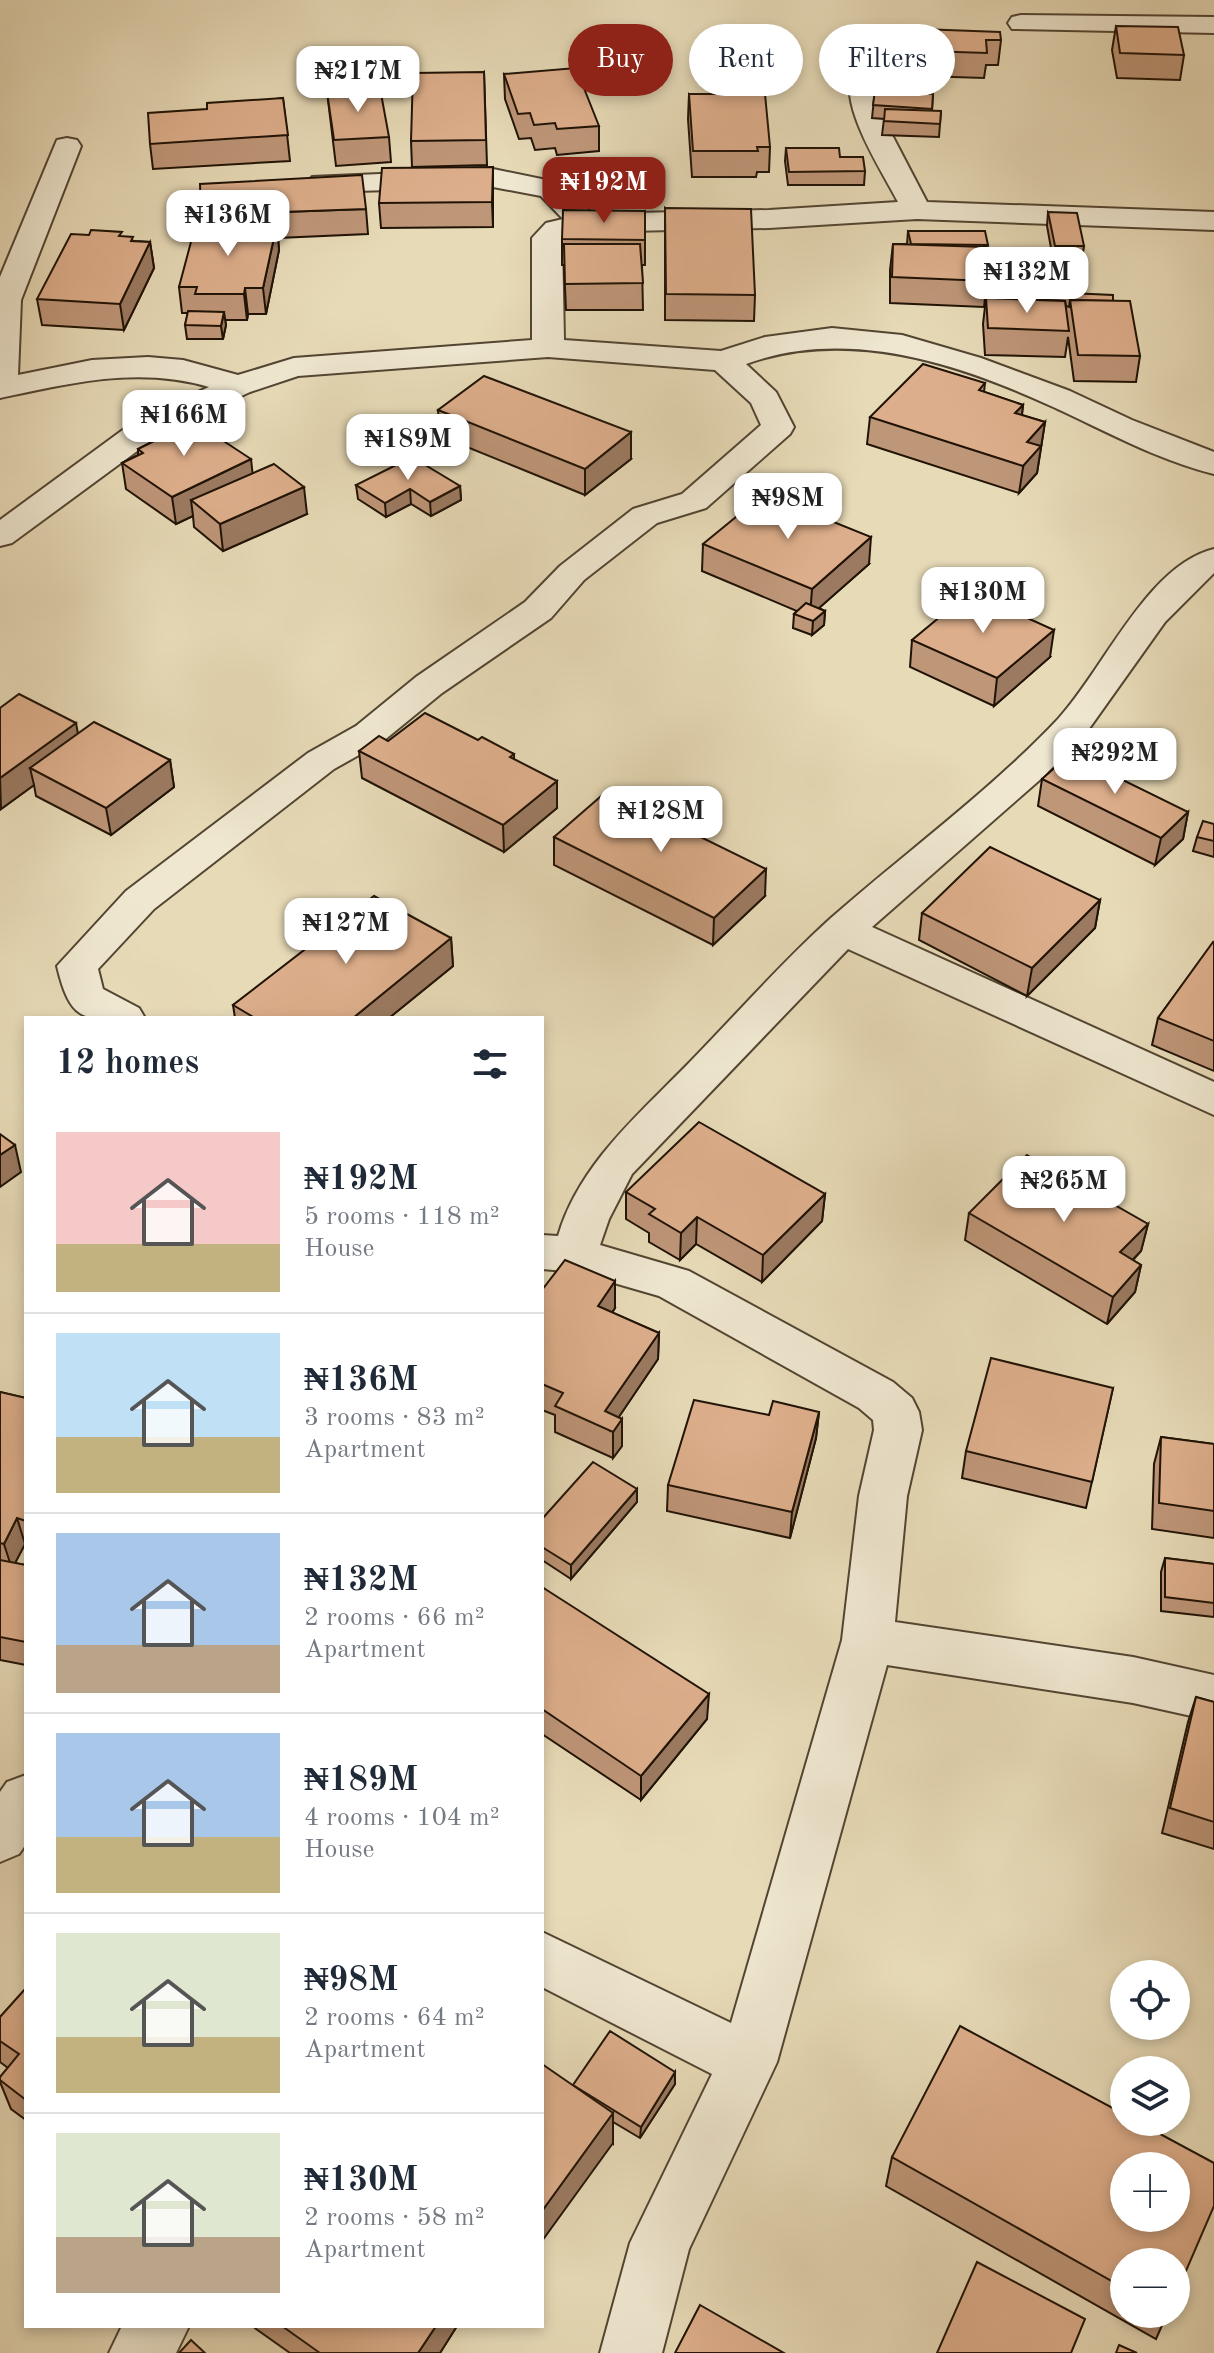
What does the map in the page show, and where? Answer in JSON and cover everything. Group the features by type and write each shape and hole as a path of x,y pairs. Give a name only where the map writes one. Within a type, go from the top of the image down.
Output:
{"street":[{"path":"1021,23 1214,25"},
{"path":"865,96 865,110 917,210"},
{"path":"67,146 6,300 0,388 67,375 148,366 188,371 239,385"},
{"path":"322,183 493,178 551,189 584,223"},
{"path":"548,348 547,238 556,229 584,223 769,219 917,210 1214,221"},
{"path":"0,536 151,425 239,385 294,367 548,348 724,361 765,346 832,337 902,344 1059,398 1120,427 1214,464"},
{"path":"120,1016 85,997 77,966 140,900 321,761 369,734 429,685 538,610 572,573 645,516 694,501 778,427 765,399 724,361"},
{"path":"559,1254 578,1239 591,1208 617,1163 843,930 1030,768 1073,725 1152,614 1197,568 1214,559"},
{"path":"843,930 1214,1100"},
{"path":"559,1254 673,1283 876,1395 895,1412 898,1430 883,1496 868,1640 748,2062 660,2243 631,2353"},
{"path":"868,1640 1133,1680 1214,1698"},
{"path":"0,1837 24,1802"},
{"path":"544,1959 748,2062"},
{"path":"140,2353 157,2328"}],"building":[{"path":"1116,26 1178,27 1184,55 1120,53"},
{"path":"955,30 1000,32 1001,40 986,40 987,53 955,52"},
{"path":"568,69 568,96 587,96 599,126 557,129 555,123 534,125 530,113 518,114 504,74"},
{"path":"484,72 486,140 411,141 413,73"},
{"path":"380,88 389,137 334,140 327,92"},
{"path":"689,96 765,96 770,147 757,147 758,151 693,151"},
{"path":"874,96 933,96 932,109 873,105"},
{"path":"283,98 288,135 150,144 148,113 207,109 207,103"},
{"path":"885,109 941,111 940,124 884,121"},
{"path":"786,148 839,148 840,157 863,157 865,171 789,172"},
{"path":"493,167 492,202 379,203 382,168"},
{"path":"362,175 366,209 201,215 200,184"},
{"path":"665,208 751,209 755,295 666,294"},
{"path":"563,210 645,211 645,240 562,239"},
{"path":"1048,212 1077,213 1084,246 1055,246"},
{"path":"196,223 277,224 263,288 245,288 244,294 195,294 197,287 179,287"},
{"path":"91,230 122,232 119,236 133,237 131,241 150,242 120,304 37,299 71,234 89,235"},
{"path":"908,231 985,231 988,245 911,244"},
{"path":"564,244 640,244 643,283 565,284"},
{"path":"893,244 986,247 987,281 892,277"},
{"path":"1046,292 1113,295 1113,301 1070,300 1069,307 1065,301 1046,300"},
{"path":"986,298 1065,301 1069,331 988,328"},
{"path":"1070,300 1130,301 1140,356 1078,355"},
{"path":"188,311 224,312 221,326 185,325"},
{"path":"923,364 985,383 979,390 1023,405 1015,413 1045,422 1027,442 1041,446 1023,466 870,417"},
{"path":"484,376 631,432 585,469 438,410"},
{"path":"187,417 251,459 172,497 122,463 143,453 138,449 156,440 149,435"},
{"path":"412,457 460,486 430,502 410,489 385,503 356,485"},
{"path":"274,464 304,487 220,524 191,500"},
{"path":"764,494 871,537 812,589 703,544"},
{"path":"970,592 1054,630 997,678 912,640"},
{"path":"806,603 825,611 813,621 794,614"},
{"path":"19,694 76,723 0,778 0,708"},
{"path":"425,713 478,740 482,737 514,754 510,757 557,781 503,825 359,751 379,736 388,741"},
{"path":"94,722 170,760 106,808 30,768"},
{"path":"1070,754 1188,812 1161,838 1042,779"},
{"path":"607,791 766,869 714,918 554,837"},
{"path":"1203,821 1214,824 1214,841 1197,837"},
{"path":"990,847 1100,900 1032,968 922,913"},
{"path":"374,896 451,938 355,1016 252,1016 233,1005"},
{"path":"1214,942 1214,1041 1158,1018"},
{"path":"699,1122 825,1194 763,1255 697,1217 681,1233 649,1214 655,1209 626,1192"},
{"path":"0,1134 15,1145 0,1155"},
{"path":"1027,1155 1148,1224 1120,1252 1141,1265 1113,1297 969,1213"},
{"path":"565,1260 615,1281 598,1306 659,1333 605,1411 622,1419 613,1432 555,1406 563,1393 544,1385 544,1287"},
{"path":"991,1358 1113,1388 1092,1482 966,1451"},
{"path":"0,1392 24,1398 24,1520 17,1518 4,1544 0,1543"},
{"path":"694,1400 769,1415 773,1401 819,1412 792,1512 668,1485"},
{"path":"1161,1437 1214,1444 1214,1511 1159,1503"},
{"path":"593,1462 637,1489 571,1565 544,1548 544,1517"},
{"path":"1165,1558 1214,1564 1214,1603 1165,1597"},
{"path":"0,1560 24,1565 24,1642 0,1637"},
{"path":"544,1588 709,1694 641,1776 544,1710"},
{"path":"1196,1697 1214,1702 1214,1822 1170,1808"},
{"path":"24,1990 24,2098 0,2080 19,2054 0,2041 0,2017"},
{"path":"960,2026 1110,2106 1110,2136 1164,2136 1214,2163 1214,2206 1190,2262 1190,2248 1110,2248 1110,2280 892,2157"},
{"path":"610,2031 675,2072 641,2127 573,2085"},
{"path":"544,2065 613,2113 544,2208"},
{"path":"977,2262 1085,2319 1071,2353 937,2353"},
{"path":"700,2305 784,2353 675,2353"},
{"path":"285,2328 435,2328 418,2353 320,2353"},
{"path":"191,2340 205,2353 179,2353"},
{"path":"1119,2345 1137,2353 1116,2353"}]}
